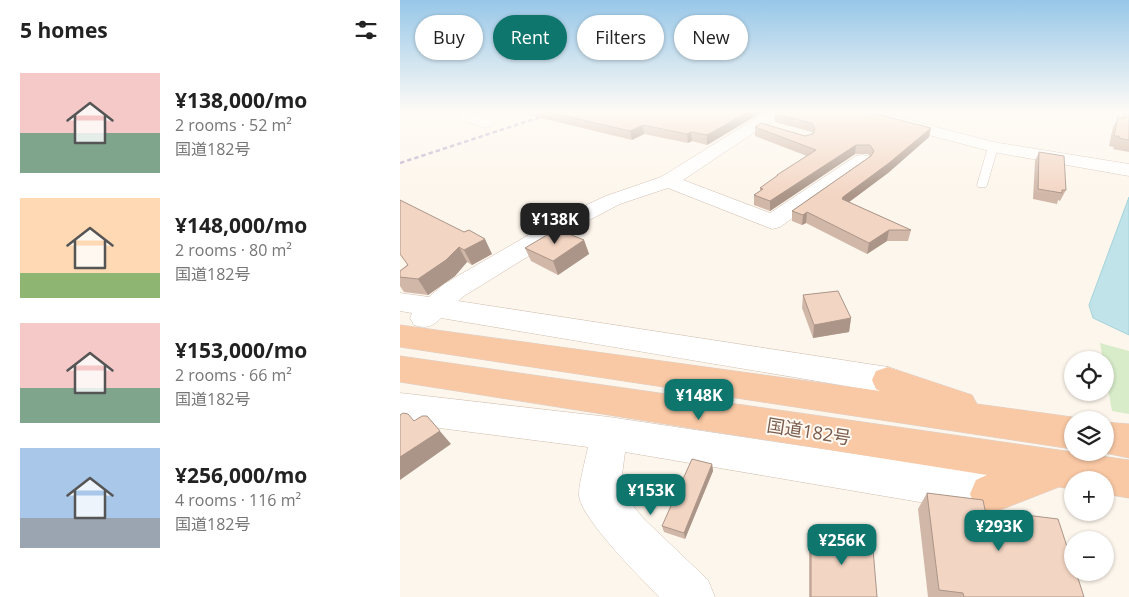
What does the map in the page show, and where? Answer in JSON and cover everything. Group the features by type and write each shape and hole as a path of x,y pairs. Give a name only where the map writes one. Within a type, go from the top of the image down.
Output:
{"highway":[{"path":"413,317 1021,426 1064,432"},
{"name":"国道182号","path":"400,369 1129,479"},
{"path":"888,380 1021,426"},
{"path":"1114,439 1129,441"},
{"path":"990,494 1058,468"}],"street":[{"path":"413,317 454,290 566,223 613,200 668,181 741,139"},
{"path":"965,139 993,147 1070,162 1129,170"},
{"path":"668,181 772,222 862,160"},
{"path":"413,317 888,380"},
{"path":"400,408 609,433 990,494"},
{"path":"609,433 599,496 629,534 691,597"}],"lane":[{"path":"982,186 993,147"}],"green space":[{"path":"1100,343 1129,351 1129,414 1112,411 1110,401 1114,401 1114,351 1101,351"}],"water":[{"path":"1129,197 1129,335 1093,318 1089,305"}],"building":[{"path":"786,139 918,139 842,199 911,230 889,230 869,243 807,212 803,215 792,211 871,156 874,151 870,145 856,145 770,201 754,195 777,175 816,150"},
{"path":"1039,152 1064,156 1066,190 1062,190 1062,193 1038,189"},
{"path":"400,200 464,232 469,230 485,239 464,250 459,247 446,260 418,279 400,277 400,271 408,265 400,254"},
{"path":"559,230 584,240 553,261 525,248 547,235 549,236"},
{"path":"838,291 851,318 814,325 803,295"},
{"path":"403,413 408,414 414,421 422,416 427,416 440,431 400,457 400,415"},
{"path":"692,459 712,464 684,533 662,526"},
{"path":"927,493 983,500 985,510 1058,519 1064,537 1064,581 1079,581 1084,597 964,597 963,593 939,590"},
{"path":"811,532 872,537 877,597 811,597"}],"railway":[{"path":"400,163 474,139"}]}
